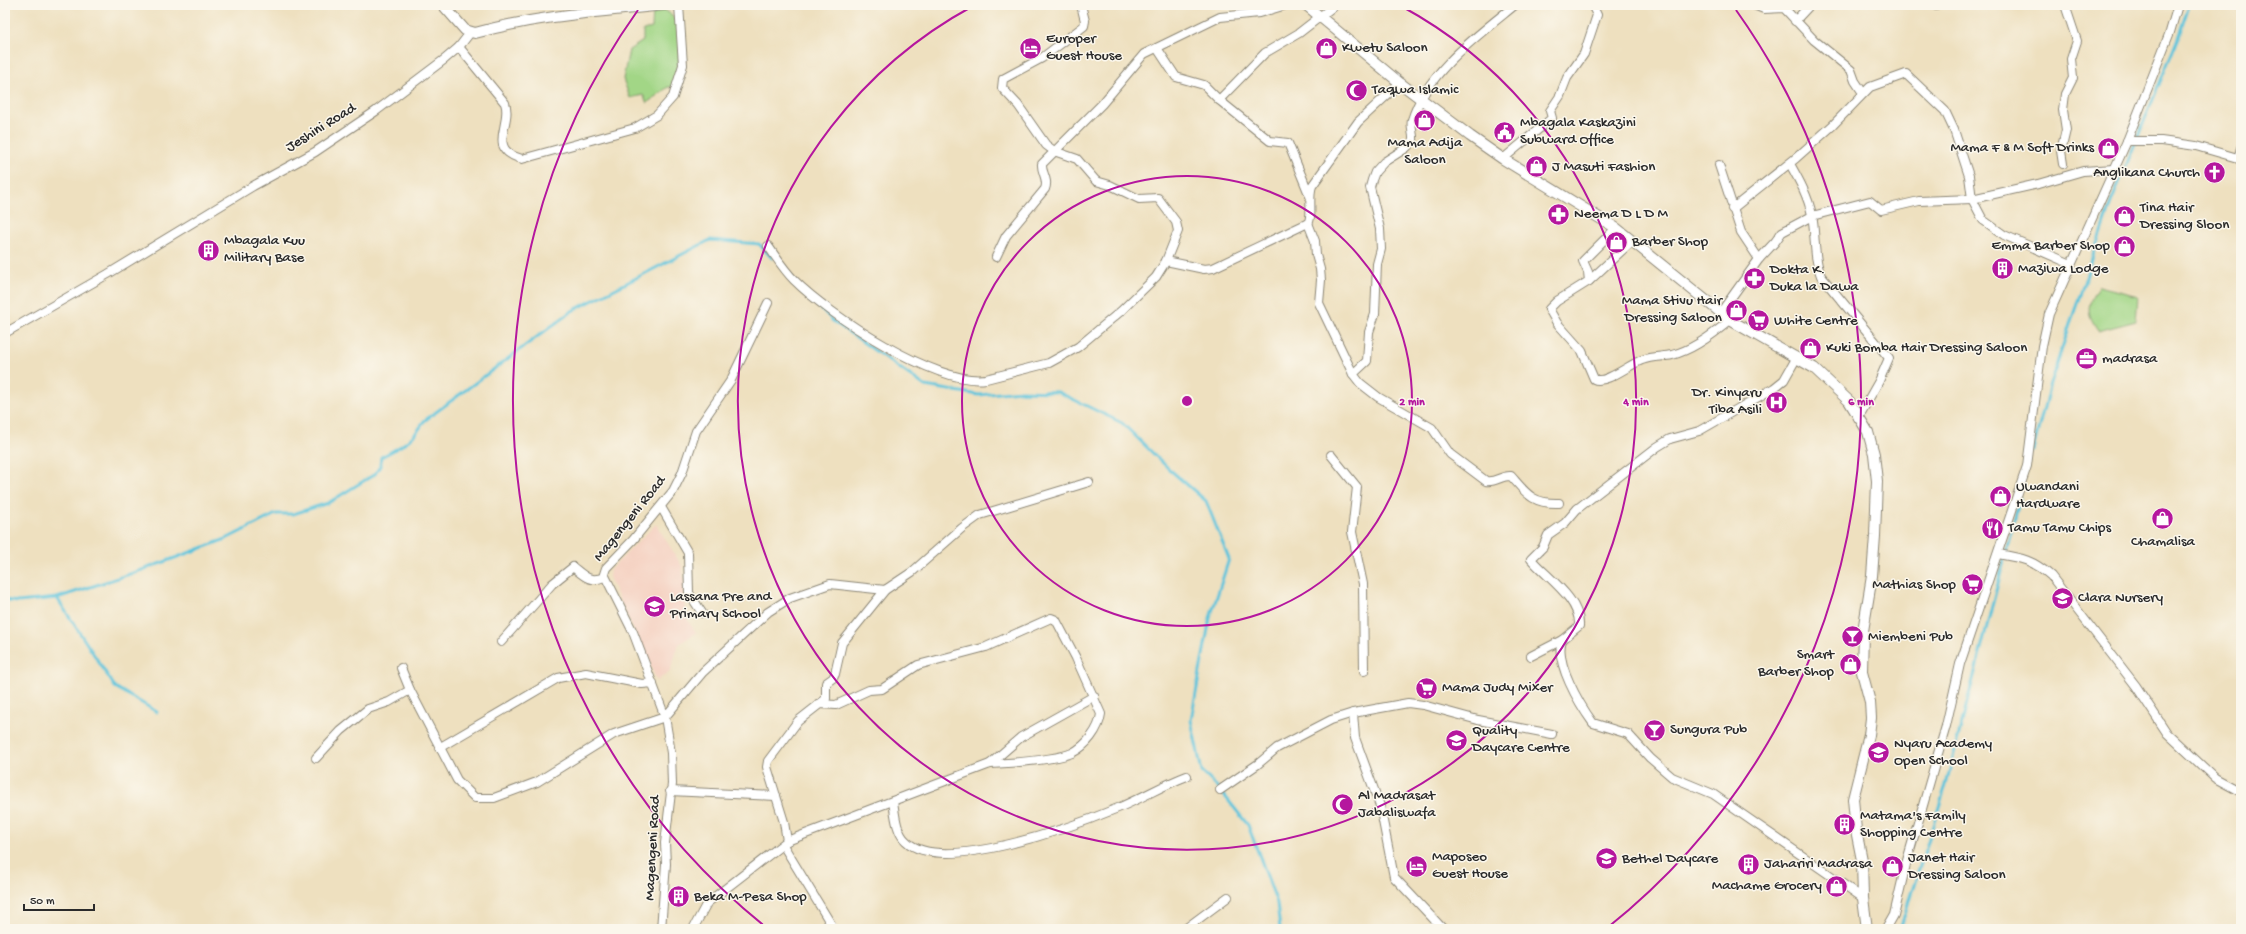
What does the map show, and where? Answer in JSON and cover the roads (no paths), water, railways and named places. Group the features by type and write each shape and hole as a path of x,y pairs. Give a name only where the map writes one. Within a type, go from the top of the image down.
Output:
{"street":[{"path":"443,5 465,30 470,33 539,17 606,9 664,5"},
{"path":"459,46 505,103 507,110 501,135 503,142 510,154 522,159 635,128 657,115 673,97 683,65 679,5"},
{"path":"768,246 793,279 818,302 853,325 924,366 936,371 977,380 1049,363 1078,347 1152,281 1166,260 1178,227 1158,198 1139,199 1110,185 1096,181 1077,159 1054,151 1042,139 1018,105 1002,88 1001,83 1011,74 1042,58 1084,26 1085,21 1081,5"},
{"path":"996,258 1006,236 1045,189 1047,182 1041,169 1042,164 1102,104 1141,56 1220,17 1260,13 1286,5"},
{"path":"1306,5 1400,83 1503,160 1616,228 1631,242 1730,320 1814,368 1849,401 1858,418 1868,432 1874,454 1877,481 1873,563 1862,631 1862,672 1870,702 1871,718 1869,735 1853,799 1856,830 1862,860 1863,898 1867,929"},
{"path":"1219,100 1265,54 1299,33 1335,5"},
{"path":"1354,374 1367,361 1369,332 1376,310 1375,286 1381,249 1381,234 1370,188 1375,172 1384,162 1406,148 1413,141 1411,126 1421,98 1441,71 1515,5"},
{"path":"1503,160 1552,118 1550,111 1560,96 1567,78 1584,54 1597,15 1592,5"},
{"path":"1754,5 1764,9 1784,8 1814,40 1851,70 1854,81 1863,93"},
{"path":"1795,21 1810,5"},
{"path":"2062,164 2061,152 2066,130 2063,110 2065,94 2073,78 2071,59 2077,41 2065,5"},
{"path":"1886,929 1894,916 1906,864 1946,726 1960,664 2027,466 2042,346 2049,314 2127,141 2170,32 2178,5"},
{"name":"Jeshini Road","path":"5,333 108,274 253,186 315,152 376,111 459,46 470,33"},
{"path":"1157,48 1176,77 1204,85 1219,100 1270,141 1288,143 1309,194 1310,221 1308,224 1315,241 1316,255 1320,269 1321,280 1319,303 1354,374 1360,383 1378,397 1432,428 1450,454 1486,481 1492,482 1507,475 1511,476 1529,496 1544,502 1558,503"},
{"path":"1732,209 1790,164 1832,126 1863,93 1875,84 1904,75 1910,76 1939,105 1948,117 1969,176 1972,199 1978,212 1992,228 2071,264"},
{"path":"1309,194 1312,186 1344,139 1374,105 1400,83"},
{"path":"2127,141 2161,141 2196,146 2240,159 2241,148"},
{"path":"1790,164 1802,186 1812,216 1816,260 1821,276 1889,358 1879,381 1858,418"},
{"path":"1719,165 1730,194 1732,209 1745,240 1759,259"},
{"path":"1721,312 1759,259 1782,232 1812,216 1870,201 1883,210 1919,201 1972,199 2038,184 2083,170 2115,169"},
{"path":"1166,260 1204,269 1213,268 1308,224"},
{"path":"1589,282 1588,272 1583,261 1616,228"},
{"path":"1631,242 1589,282 1557,301 1550,308 1550,311 1582,351 1593,377 1598,380 1606,379 1644,359 1683,351 1715,332 1730,320"},
{"name":"Magengeni Road","path":"661,929 666,864 665,843 672,784 671,753 666,717 633,632 604,577 606,568 661,507 678,482 696,431 731,380 768,303"},
{"path":"1531,656 1562,640 1579,626 1579,617 1565,593 1545,576 1531,559 1543,547 1546,537 1565,523 1580,506 1663,442 1699,431 1774,388 1784,380 1797,358"},
{"path":"1331,455 1345,473 1354,481 1357,488 1352,532 1363,584 1364,671"},
{"path":"834,929 785,843 776,796 767,766 768,760 798,721 826,699 826,683 835,674 840,646 886,590 912,572 962,528 980,515 1089,482"},
{"path":"661,507 688,554 689,593 702,613"},
{"path":"1998,554 2028,560 2038,565 2051,576 2136,686 2167,733 2215,778 2241,792"},
{"path":"501,642 552,584 573,567 586,578 598,580 604,577"},
{"path":"401,668 410,690 457,780 475,798 494,798 537,782 614,734 666,717 703,672 775,607 817,587 830,584 870,588 880,591 886,590"},
{"path":"693,929 707,903 785,843 990,764 1014,763 1067,754 1077,750 1084,745 1095,732 1100,720 1101,711 1059,627 1051,618 986,647 918,665 882,689 869,690 836,705 819,704"},
{"path":"1562,640 1559,649 1564,670 1593,723 1628,734 1650,758 1672,777 1713,794 1863,898"},
{"path":"440,748 558,678 586,673 642,684 653,683"},
{"path":"316,758 341,731 368,708 389,702 410,690"},
{"path":"990,764 1021,737 1094,696"},
{"path":"1220,790 1258,764 1276,748 1331,720 1353,713 1408,703 1423,705 1478,720 1552,734"},
{"path":"1353,713 1355,738 1380,806 1394,877 1443,929"},
{"path":"893,801 899,830 904,840 923,851 944,854 991,848 1023,841 1118,808 1165,784 1187,776"},
{"path":"670,791 776,796"},
{"path":"1185,929 1228,897"}],"waterway":[{"path":"2033,450 2050,384 2110,205 2178,38 2189,5"},
{"path":"5,600 18,602 57,598 145,569 226,539 276,514 293,514 328,503 375,474 380,466 381,457 411,438 424,421 572,311 710,240 759,244 772,258"},
{"path":"817,304 833,321 925,386 979,395 1020,391 1058,392 1122,423 1169,469 1206,501 1229,559 1210,618 1191,720 1202,772 1220,790 1248,825 1277,903 1280,929"},
{"path":"1900,929 1945,788 2020,498"},
{"path":"57,598 115,687 157,712"}],"place":[{"name":"Europer Guest House","path":"1030,48"},
{"name":"Kwetu Saloon","path":"1327,48"},
{"name":"Taqwa Islamic","path":"1356,90"},
{"name":"Mama Adija Saloon","path":"1425,120"},
{"name":"Mbagala Kaskazini Subward Office","path":"1504,132"},
{"name":"Mama F & M Soft Drinks","path":"2109,148"},
{"name":"J Masuti Fashion","path":"1537,167"},
{"name":"Anglikana Church","path":"2215,173"},
{"name":"Neema D L D M","path":"1559,214"},
{"name":"Tina Hair Dressing Sloon","path":"2125,217"},
{"name":"Barber Shop","path":"1617,242"},
{"name":"Emma Barber Shop","path":"2125,246"},
{"name":"Mbagala Kuu Military Base","path":"209,250"},
{"name":"Maziwa Lodge","path":"2003,269"},
{"name":"Dokta K. Duka la Dawa","path":"1754,279"},
{"name":"Mama Stivu Hair Dressing Saloon","path":"1737,310"},
{"name":"White Centre","path":"1758,321"},
{"name":"Kuki Bomba Hair Dressing Saloon","path":"1810,348"},
{"name":"madrasa","path":"2086,359"},
{"name":"Dr. Kinyaru Tiba Asili","path":"1777,402"},
{"name":"Uwandani Hardware","path":"2001,496"},
{"name":"Chamalisa","path":"2163,519"},
{"name":"Tamu Tamu Chips","path":"1993,528"},
{"name":"Mathias Shop","path":"1972,585"},
{"name":"Clara Nursery","path":"2063,598"},
{"name":"Lassana Pre and Primary School","path":"654,606"},
{"name":"Miembeni Pub","path":"1852,637"},
{"name":"Smart Barber Shop","path":"1850,664"},
{"name":"Mama Judy Mixer","path":"1427,688"},
{"name":"Sungura Pub","path":"1655,730"},
{"name":"Quality Daycare Centre","path":"1456,740"},
{"name":"Nyaru Academy Open School","path":"1878,753"},
{"name":"Al Madrasat Jabaliswafa","path":"1343,805"},
{"name":"Matama's Family Shopping Centre","path":"1844,825"},
{"name":"Bethel Daycare","path":"1607,859"},
{"name":"Jahariri Madrasa","path":"1748,864"},
{"name":"Maposeo Guest House","path":"1417,866"},
{"name":"Janet Hair Dressing Saloon","path":"1893,867"},
{"name":"Machame Grocery","path":"1837,886"},
{"name":"Beka M-Pesa Shop","path":"678,897"}]}
